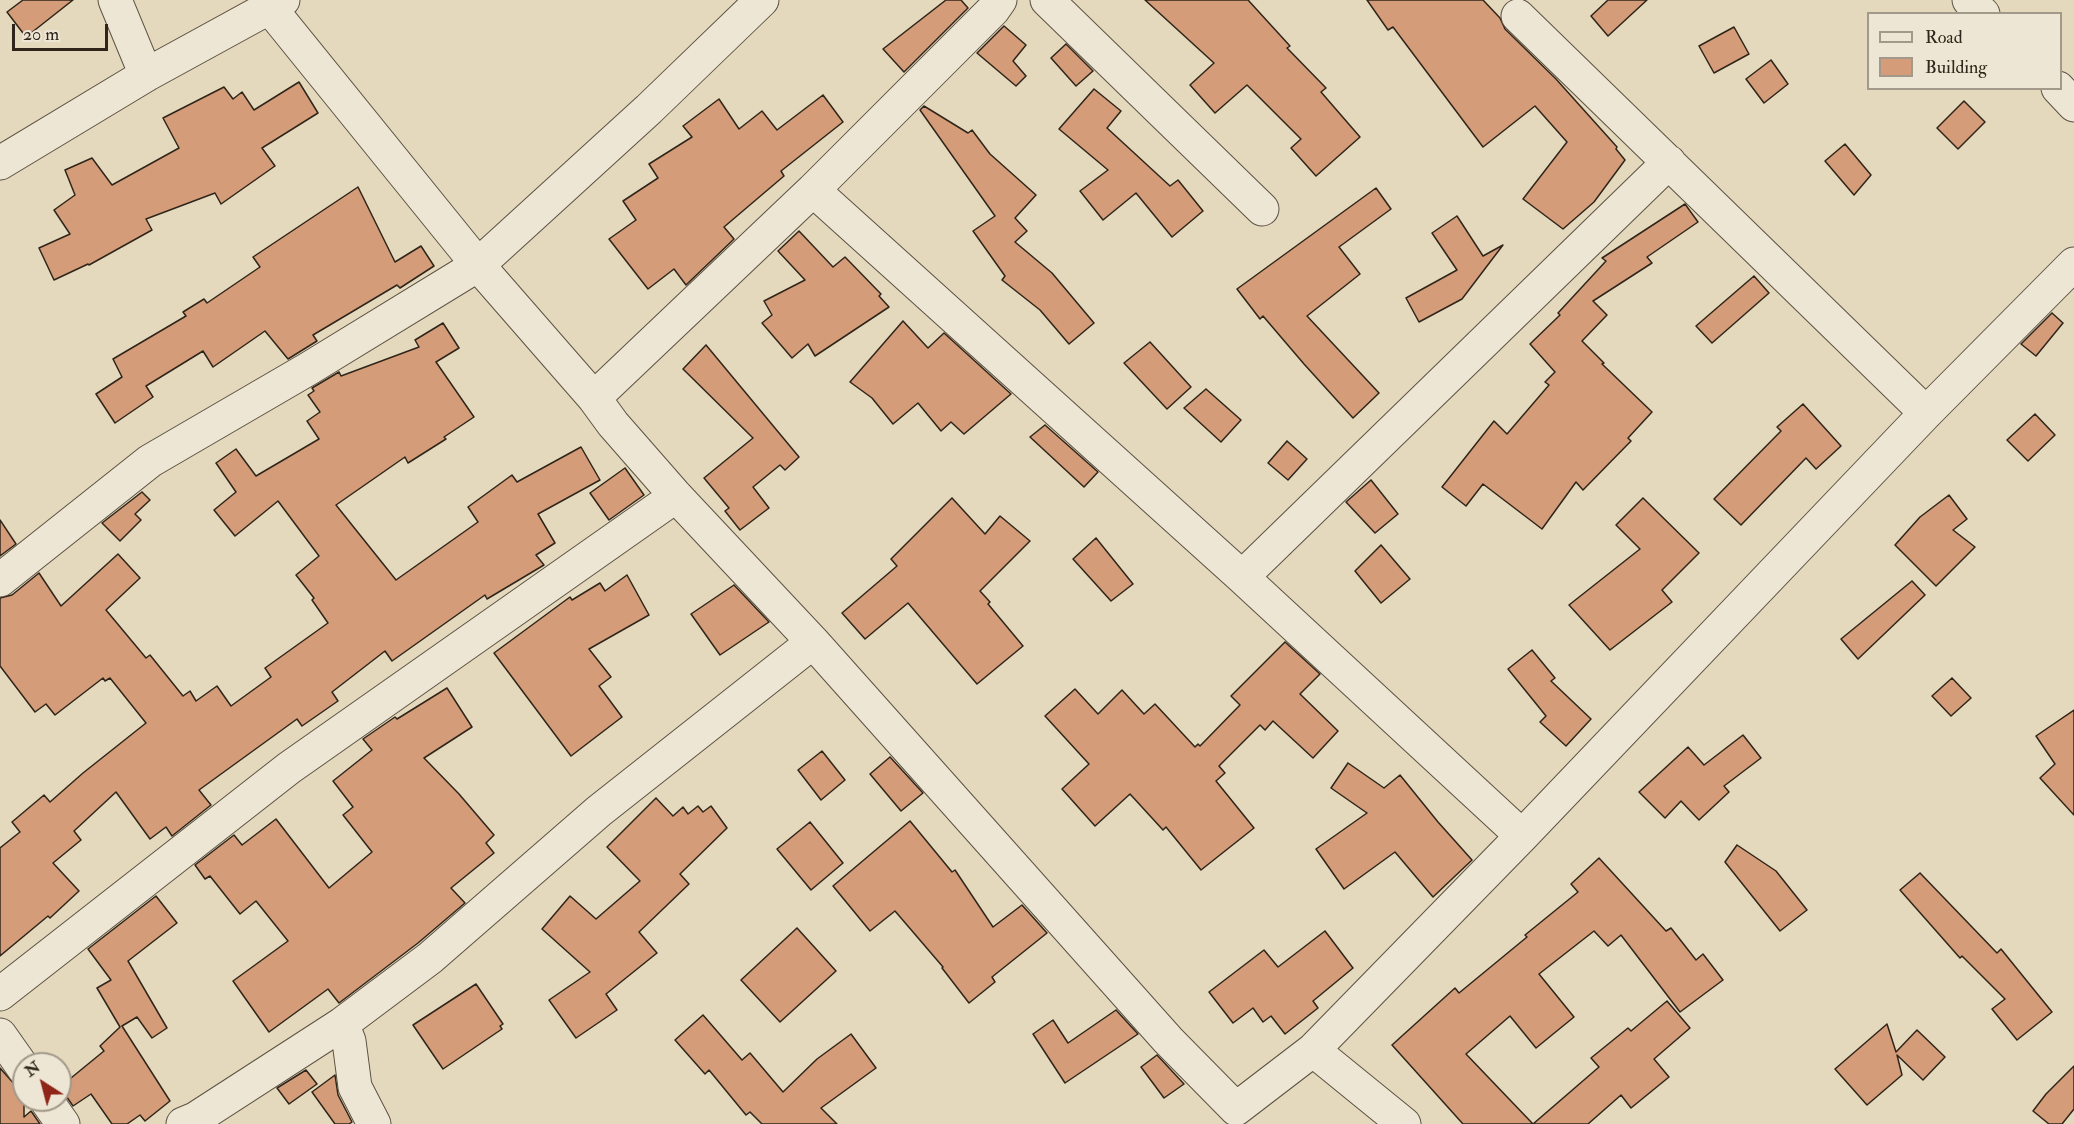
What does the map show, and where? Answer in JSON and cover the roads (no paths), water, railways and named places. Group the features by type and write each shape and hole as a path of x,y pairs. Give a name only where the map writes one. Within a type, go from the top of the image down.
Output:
{"street":[{"path":"115,0 146,75"},
{"path":"0,580 150,461 308,369 478,265 649,110 762,0"},
{"path":"594,398 813,190 985,18 1000,0"},
{"path":"1047,0 1262,209"},
{"path":"1969,0 1981,12"},
{"path":"0,163 146,75 276,4 478,265 594,398 613,424 676,496 813,642 1168,1040 1230,1116 1313,1050 1522,836 1926,413 2074,264"},
{"path":"1518,5 1669,162 1926,413"},
{"path":"2060,90 2074,105"},
{"path":"1242,577 1669,162"},
{"path":"813,190 1242,577 1522,836"},
{"path":"0,994 289,768 676,496"},
{"path":"183,1124 195,1119 342,1024 430,958 600,811 813,642"},
{"path":"342,1024 349,1041 355,1087 374,1124"},
{"path":"0,1035 12,1052"},
{"path":"1313,1050 1404,1124"}]}
